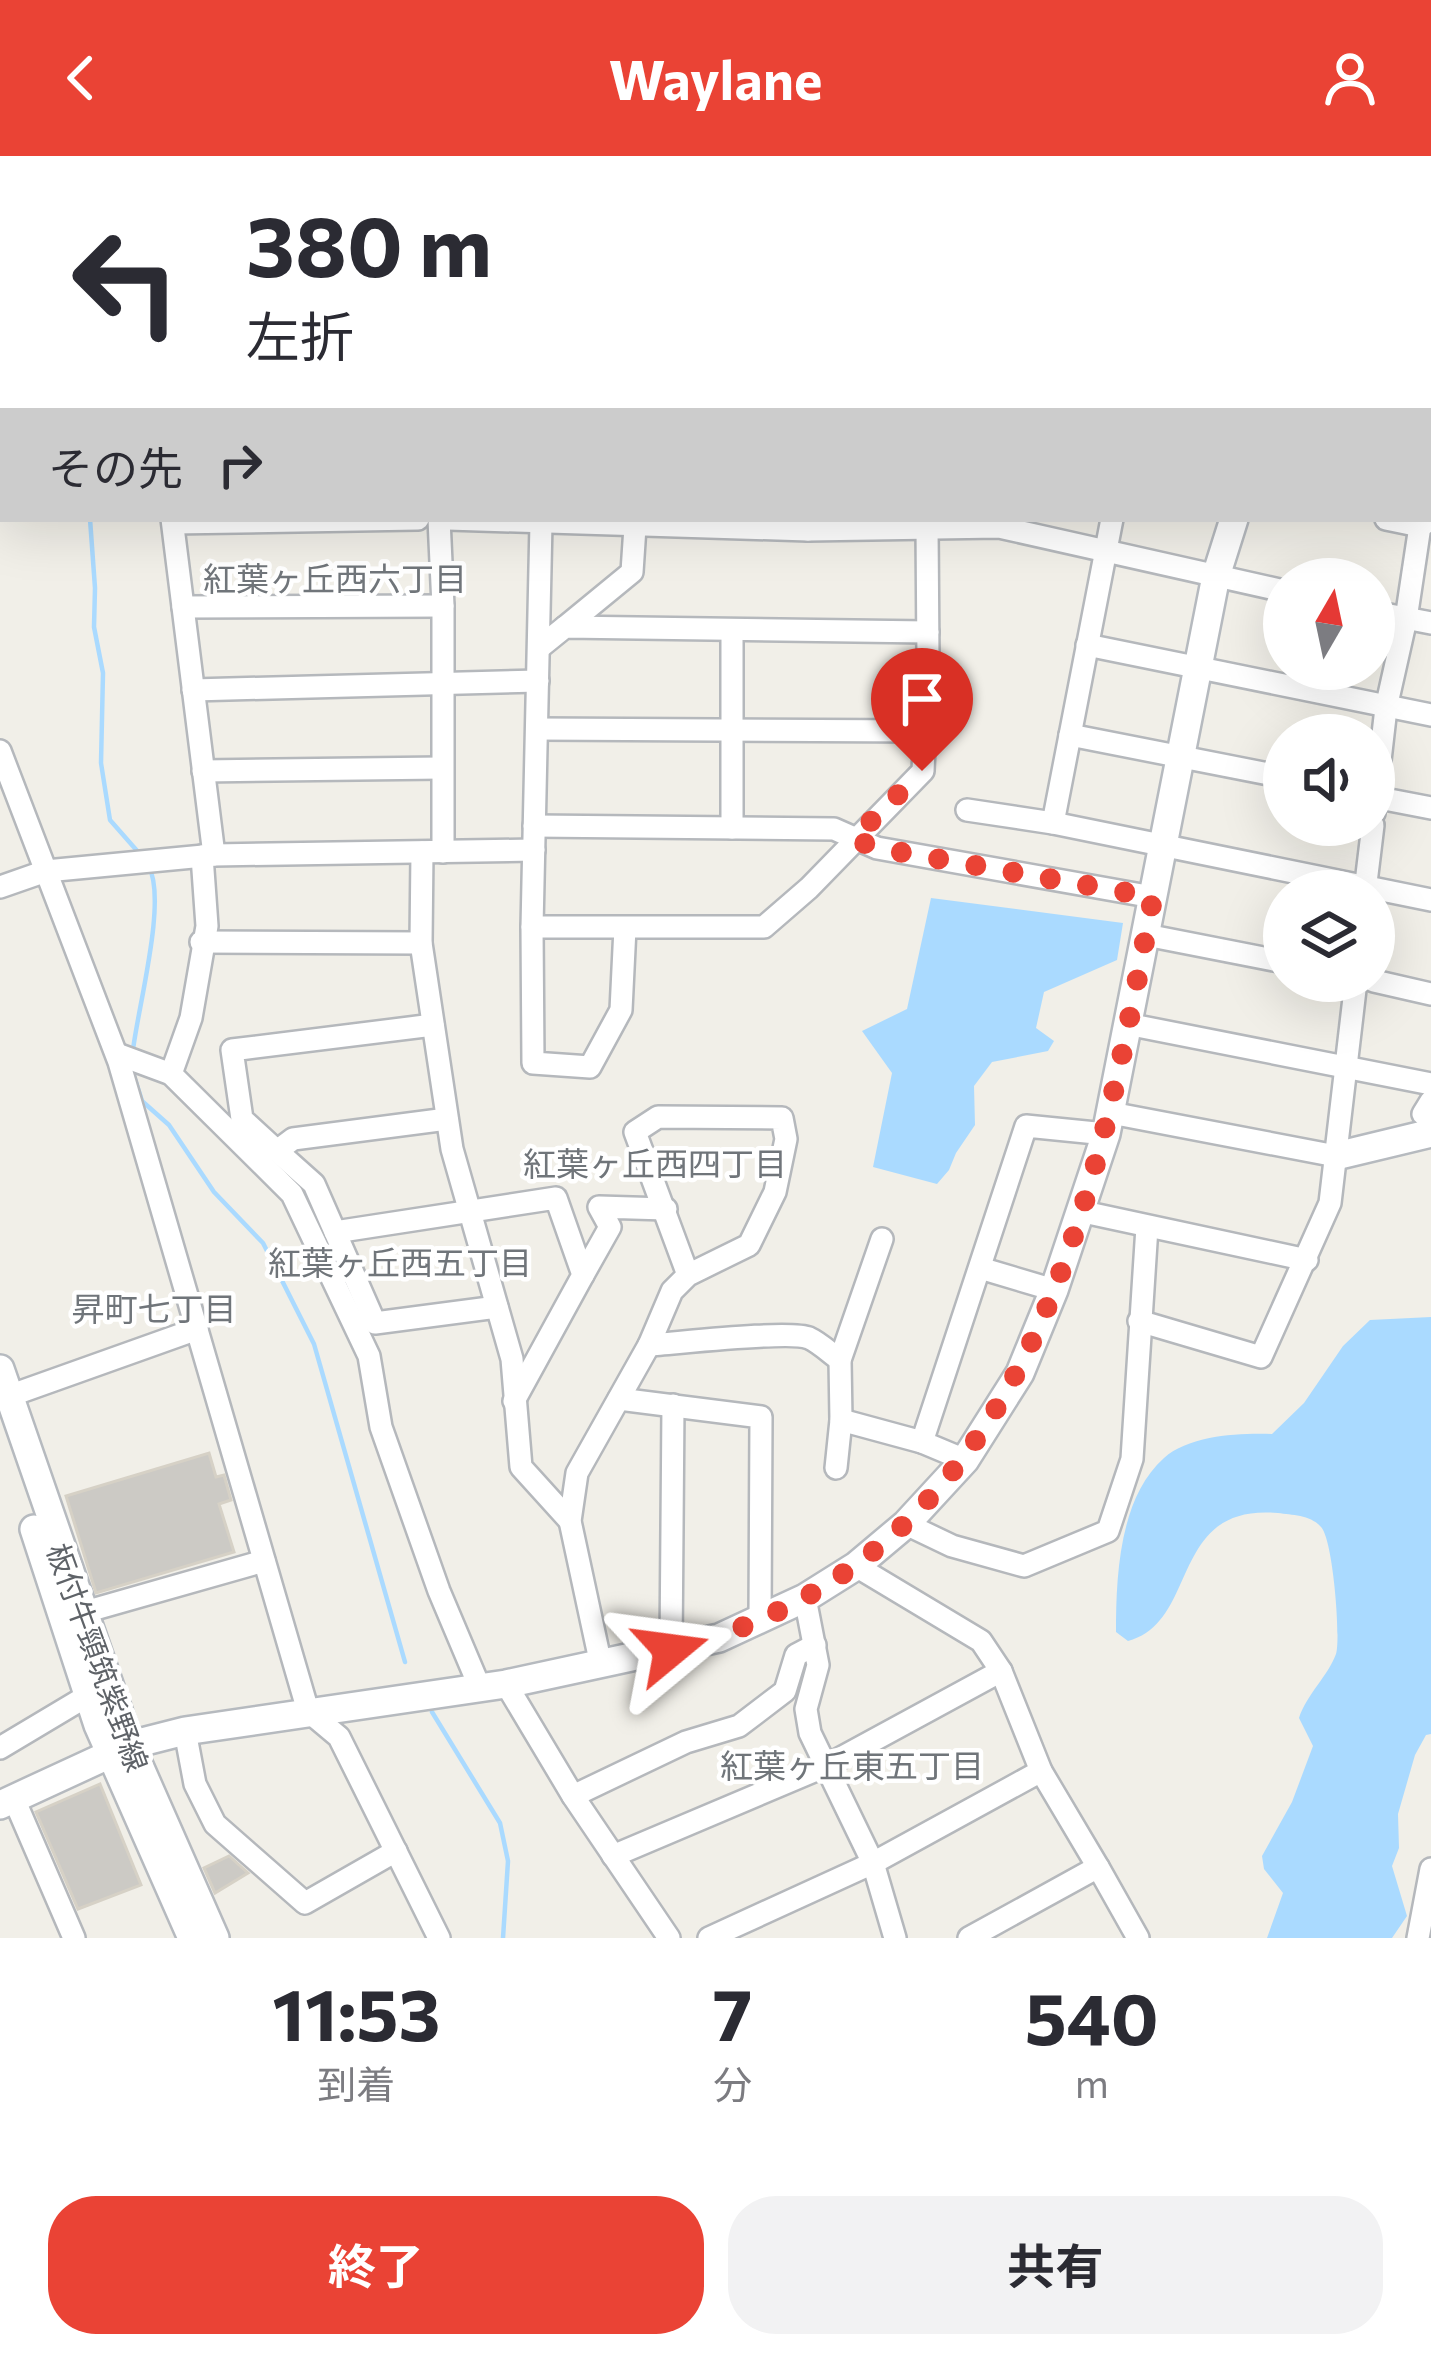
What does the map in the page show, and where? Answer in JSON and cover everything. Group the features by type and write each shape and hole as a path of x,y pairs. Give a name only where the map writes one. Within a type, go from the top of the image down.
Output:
{"street":[{"path":"171,1074 191,1018 207,926 208,856 203,771 172,522"},
{"path":"444,522 442,768 421,943 447,1119 512,1359 521,1467 570,1521"},
{"path":"517,522 999,527 1263,586"},
{"path":"1053,824 1111,522"},
{"path":"74,1938 7,1802 120,1749 185,1732 493,1686 718,1638 805,1598 856,1566 906,1524 965,1460 1020,1373 1054,1290 1108,1123 1216,576 1233,522"},
{"path":"541,523 533,1063 590,1067 622,1010 625,928"},
{"path":"1385,714 1426,523"},
{"path":"538,648 632,572 630,524"},
{"path":"532,927 764,927 809,888 922,771 928,632 917,524"},
{"path":"183,607 443,606"},
{"path":"1395,617 1431,623"},
{"path":"565,627 928,632"},
{"path":"732,630 732,828"},
{"path":"1087,646 1431,715"},
{"path":"194,690 538,681"},
{"path":"537,729 924,731"},
{"path":"1070,735 1263,772"},
{"path":"0,752 117,1054 308,1711 339,1737 439,1938"},
{"path":"203,771 442,768"},
{"path":"1395,805 1431,808"},
{"path":"967,810 1278,870"},
{"path":"535,826 834,829 877,848 1153,897"},
{"path":"0,887 46,871 208,856 534,850"},
{"path":"1395,894 1431,900"},
{"path":"1146,935 1263,958"},
{"path":"201,942 421,943"},
{"path":"1395,986 1431,994"},
{"path":"1139,1321 1261,1357 1330,1203 1354,1002"},
{"path":"1127,1024 1431,1084"},
{"path":"433,1025 232,1050 242,1119 314,1184 375,1323 496,1307"},
{"path":"117,1054 171,1074 292,1194 369,1357 381,1427 439,1592 493,1686 669,1938"},
{"path":"922,1442 1026,1126 1108,1123 1336,1156 1428,1116"},
{"path":"601,1665 570,1521 577,1473 649,1345 672,1291 688,1276 749,1245 775,1192 786,1139 782,1118 658,1117 635,1132 688,1276"},
{"path":"277,1151 293,1139 447,1119"},
{"path":"335,1232 556,1198 583,1275"},
{"path":"513,1402 610,1227 598,1207 666,1209"},
{"path":"1079,1211 1307,1260"},
{"path":"906,1524 952,1546 1024,1566 1108,1531 1132,1459 1147,1227"},
{"path":"836,1468 840,1360 882,1239"},
{"path":"980,1268 1054,1290"},
{"path":"4,1383 196,1329"},
{"path":"649,1345 751,1340 769,1334 807,1337 840,1360"},
{"name":"板付牛頸筑紫野線","path":"4,1383 81,1613 120,1749 192,1938"},
{"path":"619,1399 761,1417 760,1621"},
{"path":"671,1650 674,1406"},
{"path":"841,1420 922,1442 965,1460"},
{"name":"板付牛頸筑紫野線","path":"0,1424 87,1696 120,1749 215,1938"},
{"path":"81,1613 264,1561"},
{"path":"856,1566 981,1641 1000,1671 1041,1771 1138,1938"},
{"path":"805,1598 818,1665 806,1709 810,1733 873,1863 895,1938"},
{"path":"572,1796 686,1742 739,1726 785,1691 796,1655 815,1645"},
{"path":"613,1856 828,1765 1000,1671"},
{"path":"0,1748 87,1696"},
{"path":"185,1732 194,1784 215,1823 305,1903 396,1851"},
{"path":"710,1938 873,1863 1041,1771"},
{"path":"973,1937 1098,1867"},
{"path":"1418,1938 1431,1869"}],"water":[{"path":"931,898 1123,923 1117,960 1044,992 1036,1028 1054,1041 1048,1051 992,1062 974,1086 975,1125 937,1184 873,1167 892,1073 862,1031 907,1009"},
{"path":"1431,1317 1431,1734 1415,1755 1398,1814 1399,1848 1392,1866 1407,1916 1392,1938 1267,1938 1283,1893 1264,1869 1262,1856 1292,1802 1313,1746 1299,1718 1336,1654 1335,1589 1325,1535 1312,1520 1278,1513 1243,1515 1218,1526 1201,1544 1166,1612 1151,1630 1128,1641 1116,1632 1119,1563 1129,1516 1149,1475 1175,1450 1215,1437 1272,1434 1304,1403 1343,1346 1370,1320"}],"building":[{"path":"209,1453 216,1477 224,1475 231,1500 219,1504 234,1552 96,1593 66,1496"},
{"path":"100,1784 141,1885 78,1909 36,1812"},
{"path":"229,1856 248,1873 215,1893 204,1868"}],"waterway":[{"path":"90,522 94,627 103,673 101,763 110,820 139,853"},
{"path":"133,1050 153,929 154,883 149,867"},
{"path":"133,1073 142,1101 169,1125 214,1192 263,1243 314,1344 405,1662"},
{"path":"432,1712 500,1823 508,1861 503,1938"}],"district":[{"name":"紅葉ヶ丘西六丁目","path":"335,577"},
{"name":"紅葉ヶ丘西四丁目","path":"655,1162"},
{"name":"紅葉ヶ丘西五丁目","path":"400,1261"},
{"name":"昇町七丁目","path":"154,1307"},
{"name":"紅葉ヶ丘東五丁目","path":"852,1764"}],"route":[{"path":"671,1650 760,1621 856,1566 906,1524 965,1460 1020,1373 1054,1290 1106,1134 1153,897 877,848 853,839 922,771"}]}
